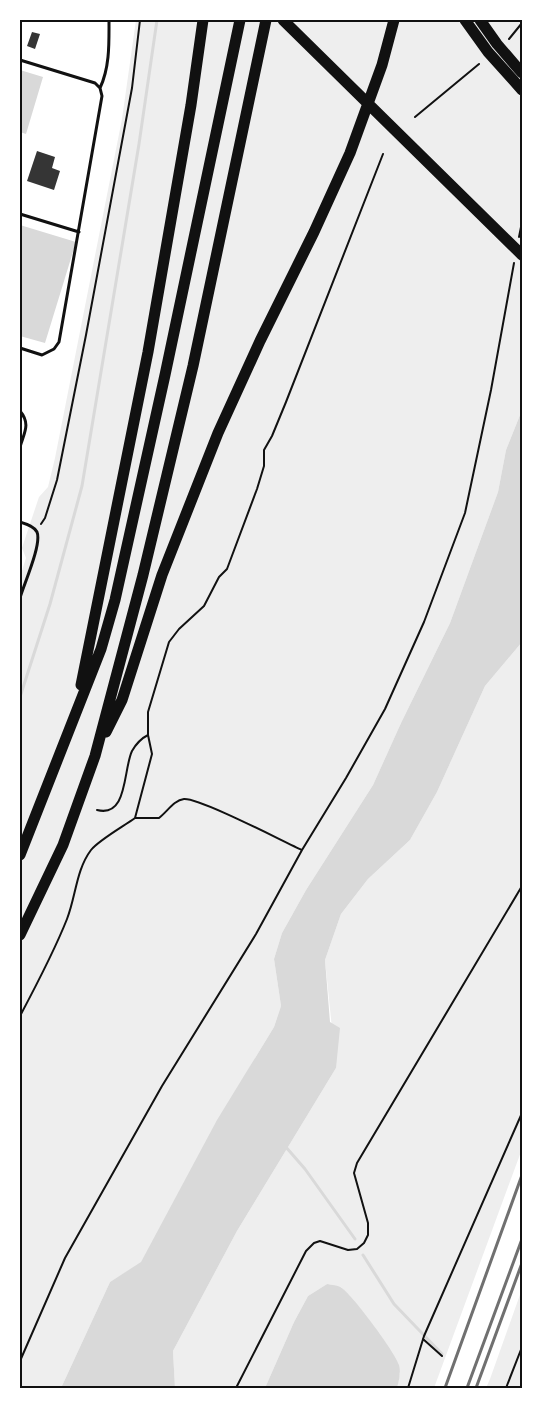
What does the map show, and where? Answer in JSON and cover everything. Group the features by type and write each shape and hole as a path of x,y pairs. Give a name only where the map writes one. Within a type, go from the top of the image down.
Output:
{"highway":[{"path":"76,712 148,352 190,105 202,20"},
{"path":"20,855 101,649 115,600 240,20"},
{"path":"20,935 63,845 95,756 143,575 193,366 266,20"},
{"path":"283,20 522,256"},
{"path":"95,756 122,700 162,575 218,432 260,341 307,248 350,153 382,65 394,20"},
{"path":"465,20 488,52 522,90"},
{"path":"480,20 497,44 522,72"}],"lane":[{"path":"100,88 105,74 109,20"},
{"path":"20,60 95,83 100,88 102,96 59,342 54,349 42,355 20,348"},
{"path":"20,214 79,232"},
{"path":"20,411 27,423 20,447"},
{"path":"20,522 30,525 36,531 38,541 20,598"}],"path":[{"path":"36,531 45,518 59,470 132,88 140,20"},
{"path":"508,38 522,23"},
{"path":"415,117 479,64"},
{"path":"135,818 152,754 148,735 148,712 169,642 179,629 204,606 219,577 227,569 257,489 264,466 264,450 286,402 383,154"},
{"path":"520,229 522,222"},
{"path":"20,1361 66,1258 162,1086 256,934 302,850 385,709 424,622 465,513 491,390 512,272"},
{"path":"97,810 109,811 116,807 122,797 131,753 140,739 148,735"},
{"path":"20,1016 67,920 83,863 93,848 135,818 159,818 173,804 181,800 191,800 204,804 302,850"},
{"path":"236,1388 306,1252 314,1243 320,1241 348,1250 357,1249 364,1243 368,1235 368,1223 354,1173 357,1163 522,886"},
{"path":"408,1388 423,1339 522,1113"},
{"path":"423,1339 442,1356"},
{"path":"506,1388 522,1347"}],"shaded area":[{"path":"136,20 522,20 522,410 506,450 498,492 450,623 373,785 306,890 282,933 274,959 281,1006 274,1027 141,1263 110,1282 61,1388 20,1388 20,577 26,558 22,548 39,497 48,487 55,458 122,119"},
{"path":"20,70 43,77 26,134 20,132"},
{"path":"20,225 76,242 45,343 20,336"},
{"path":"522,410 522,642 485,686 437,792 410,840 368,879 341,914 325,960 330,1022 340,1028 336,1068 237,1231 173,1351 175,1388 61,1388 110,1282 141,1262 217,1120 274,1027 281,1006 274,959 282,933 306,890 373,785 450,623 498,492 506,450"},
{"path":"522,642 522,1149 434,1388 397,1388 400,1373 349,1295 341,1287 327,1284 308,1296 294,1322 265,1388 175,1388 173,1351 237,1231 336,1068 325,960 341,914 368,879 410,840 437,792 485,686"},
{"path":"327,1284 340,1287 347,1293 382,1337 396,1358 400,1368 397,1388 265,1388 294,1322 308,1296"},
{"path":"522,1289 522,1388 486,1388 490,1379"}],"building":[{"path":"32,32 40,34 35,49 27,46"},
{"path":"37,151 55,157 52,168 60,171 54,190 27,181"}],"waterway":[{"path":"20,697 50,604 82,486 139,144 157,20"},
{"path":"285,1146 305,1169 355,1239"},
{"path":"363,1255 394,1304 442,1354"}],"railway":[{"path":"445,1388 522,1175"},
{"path":"467,1388 522,1239"},
{"path":"476,1388 522,1263"}]}
